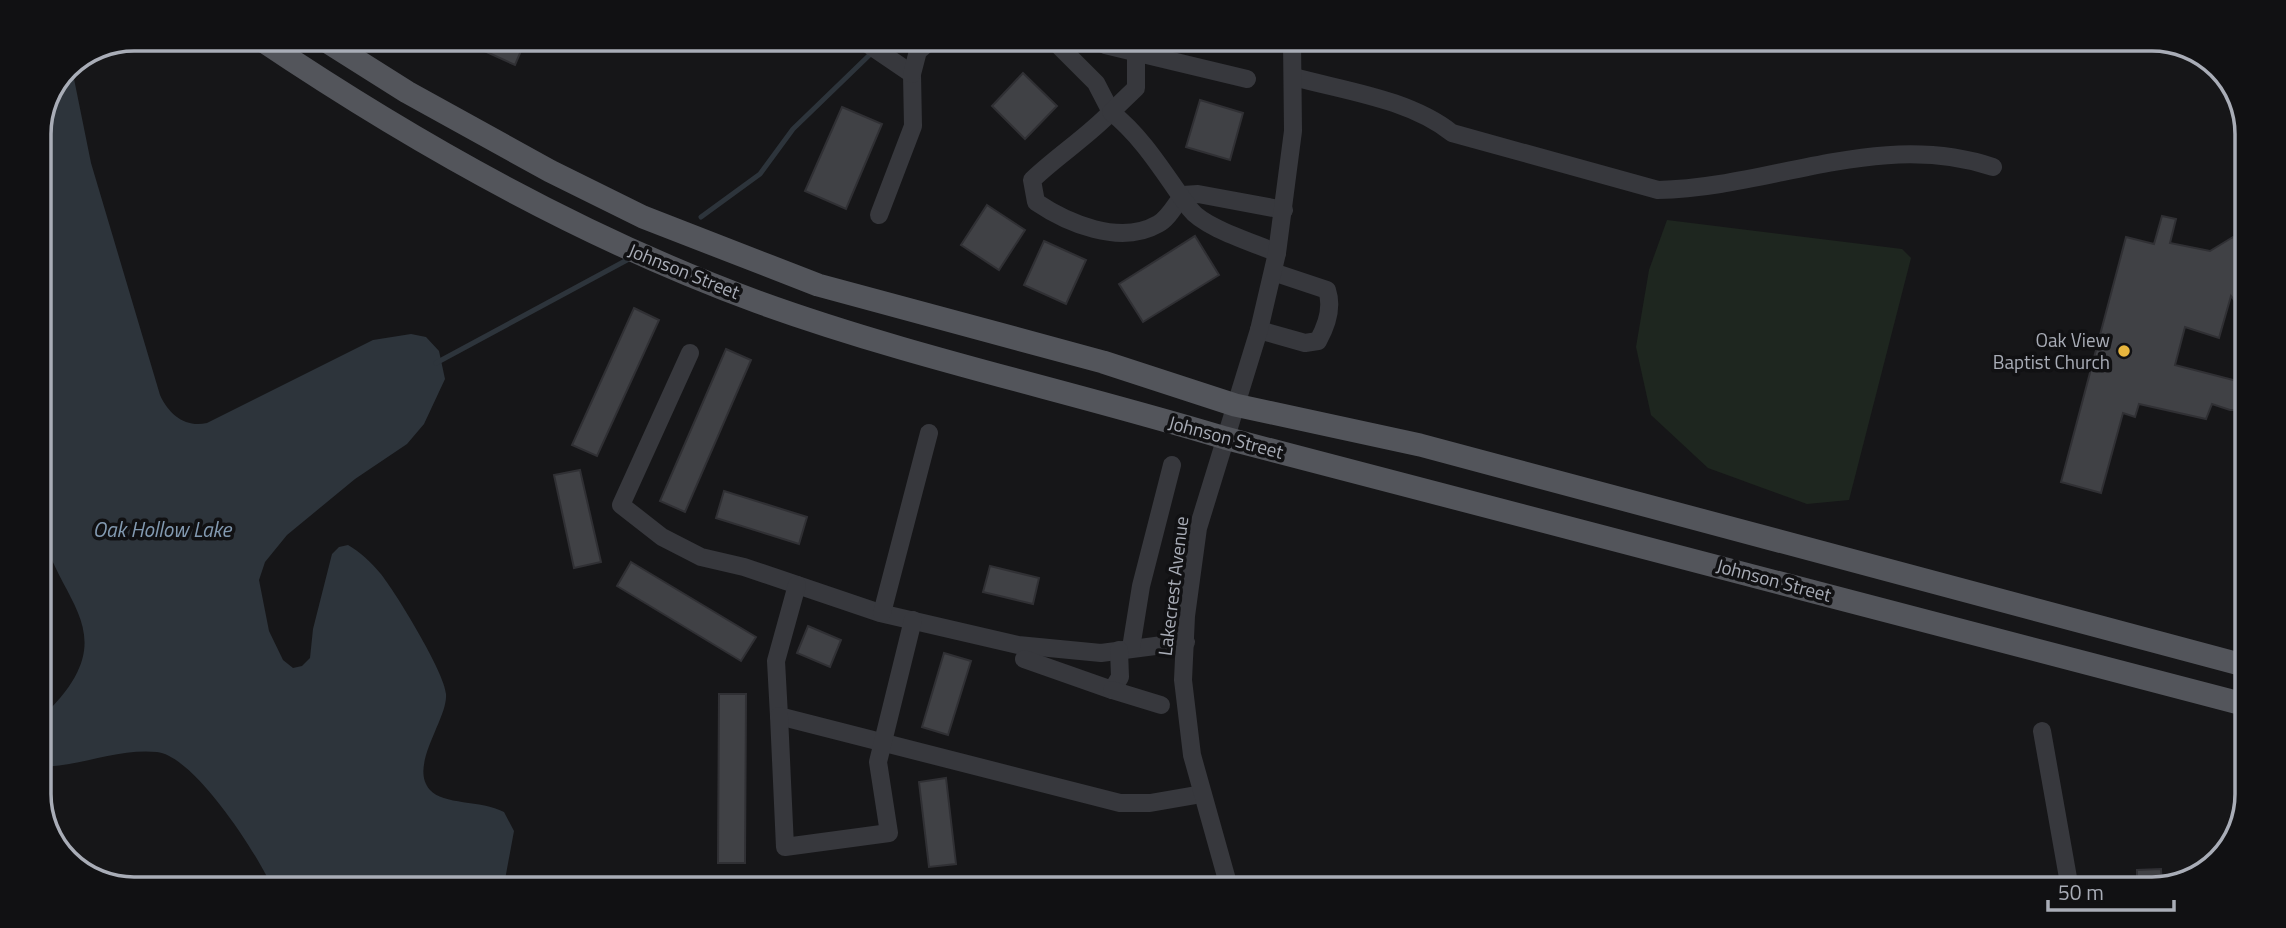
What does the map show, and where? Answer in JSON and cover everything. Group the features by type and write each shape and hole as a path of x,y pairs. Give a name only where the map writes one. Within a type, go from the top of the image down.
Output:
{"main road":[{"name":"Johnson Street","path":"279,51 404,132 630,250 789,312 1225,438 2235,703"},
{"name":"Johnson Street","path":"342,51 407,92 550,171 643,218 818,285 1103,362 1235,405 1420,446 2235,663"}],"street":[{"path":"878,51 912,74"},
{"path":"878,215 913,126 912,74 918,51"},
{"path":"1064,51 1096,83 1111,111 1124,122 1183,195 1190,209 1198,216 1277,253"},
{"path":"1132,51 1247,79"},
{"name":"Lakecrest Avenue","path":"1226,877 1192,755 1183,680 1186,616 1199,528 1259,330 1277,253 1293,131 1293,51"},
{"path":"1136,52 1136,88 1092,131 1053,159 1032,180 1036,202 1060,219 1100,230 1132,231 1159,224 1183,195 1198,194 1284,210"},
{"path":"1294,77 1414,111 1436,121 1452,133 1658,190 1689,190 1793,168 1901,153 1965,157 1993,167"},
{"path":"1259,330 1305,343 1318,341 1325,329 1331,301 1327,290 1273,272"},
{"path":"690,353 621,505 662,537 701,557 882,613 1017,645 1101,653 1186,642"},
{"path":"882,613 929,433"},
{"path":"1112,690 1120,677 1172,465"},
{"path":"797,585 776,661 785,848 888,833 878,762 913,621"},
{"path":"1024,659 1161,705"},
{"path":"779,716 1120,803 1150,803 1202,794"},
{"path":"2042,731 2068,877"}],"shaded area":[{"path":"1667,220 1902,249 1911,258 1849,500 1807,504 1708,468 1651,415 1636,347 1649,270"}],"water":[{"name":"Oak Hollow Lake","path":"74,77 91,163 160,395 173,414 192,424 207,423 373,340 411,334 426,337 439,351 445,379 424,424 407,444 355,479 287,535 265,562 259,580 269,631 283,660 293,668 302,666 310,658 313,629 332,554 339,547 348,545 380,573 429,651 446,694 445,704 426,756 424,780 436,795 504,812 514,831 505,877 267,877 222,808 188,770 172,758 157,752 142,751 51,766 51,707 68,688 82,661 84,636 78,614 51,556 51,133 57,102"}],"building":[{"path":"484,51 521,51 515,65"},
{"path":"1023,73 1057,106 1025,139 992,106"},
{"path":"1200,100 1243,113 1230,160 1186,147"},
{"path":"842,107 882,124 846,209 805,191"},
{"path":"987,205 1025,230 999,270 961,245"},
{"name":"Oak View Baptist Church","path":"2162,216 2176,219 2170,243 2210,251 2233,237 2235,240 2235,301 2231,296 2219,338 2185,327 2175,365 2235,380 2235,410 2212,404 2206,419 2139,404 2135,417 2123,413 2101,493 2061,482 2126,237 2154,244"},
{"path":"1195,236 1219,275 1143,322 1119,284"},
{"path":"1044,241 1086,260 1066,304 1024,285"},
{"path":"634,308 659,320 597,456 572,445"},
{"path":"726,349 751,360 685,512 660,501"},
{"path":"580,470 601,562 574,568 554,475"},
{"path":"724,491 807,517 799,544 716,518"},
{"path":"631,562 756,637 741,661 617,586"},
{"path":"990,566 1039,578 1033,604 983,592"},
{"path":"808,626 841,640 830,667 797,653"},
{"path":"944,653 971,661 948,735 922,727"},
{"path":"719,694 746,694 745,863 718,863"},
{"path":"946,778 956,864 929,867 919,782"},
{"path":"2161,869 2161,877 2137,877 2137,870"}],"waterway":[{"path":"701,217 760,174 793,129 874,51"},
{"path":"436,363 627,260"}],"place":[{"name":"Oak View Baptist Church","path":"2124,351"}]}
